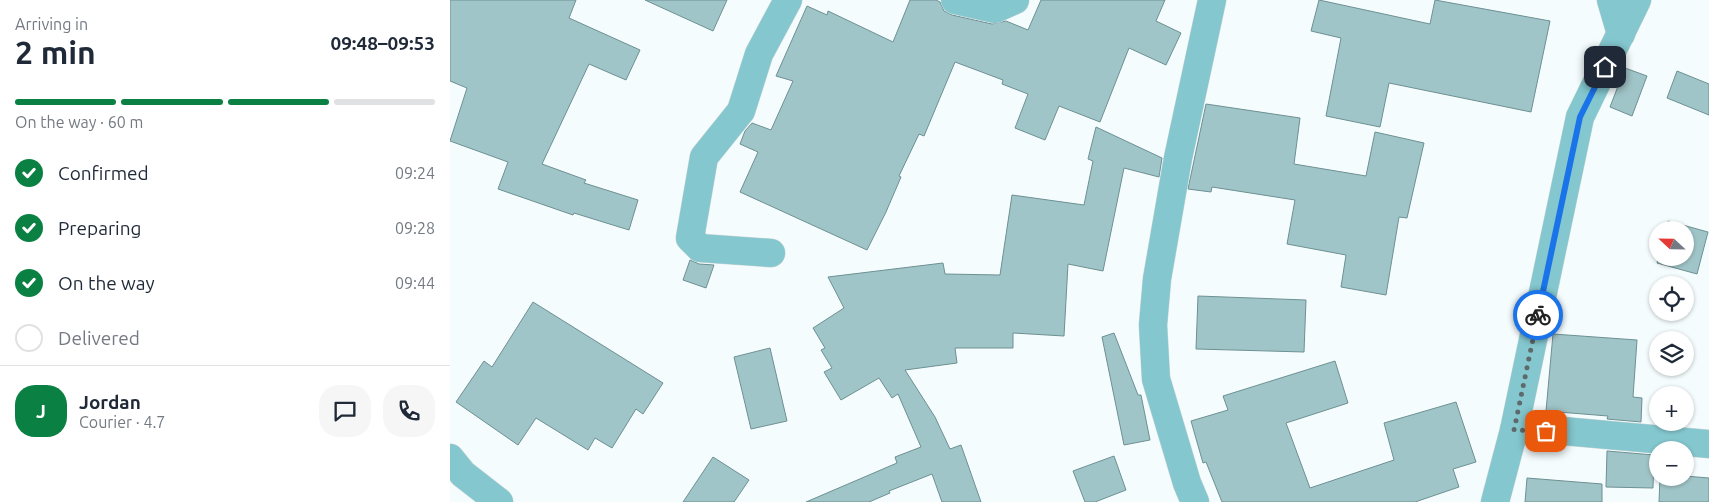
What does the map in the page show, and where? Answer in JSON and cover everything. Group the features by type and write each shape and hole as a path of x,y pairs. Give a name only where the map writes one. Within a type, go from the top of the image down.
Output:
{"street":[{"path":"770,253 700,248 690,238 704,157 741,112 759,54 788,0"},
{"path":"955,0 995,9 1015,0"},
{"path":"1193,0 1206,27"},
{"path":"1195,502 1187,483 1156,379 1153,325 1157,279 1178,158 1212,0"},
{"path":"1611,0 1622,34"},
{"path":"1495,502 1514,430 1580,117 1637,0"},
{"path":"1514,430 1563,431 1709,444"},
{"path":"450,458 463,474 499,502"}],"building":[{"path":"450,0 576,0 569,18 640,50 626,80 589,64 542,164 586,180 584,183 638,200 629,230 574,213 573,215 498,189 508,162 450,141 467,88 450,81"},
{"path":"645,0 727,0 713,31"},
{"path":"910,0 936,0 940,2 944,11 952,15 992,24 1006,21 1028,30 1041,0 1165,0 1156,21 1181,33 1166,65 1129,48 1100,122 1059,106 1045,140 1015,128 1028,94 1002,84 1003,80 955,62 924,136 919,134 899,176 901,177 886,212 867,250 740,192 758,152 740,144 745,131 752,123 771,130 793,81 776,76 807,6 827,15 828,11 893,42"},
{"path":"1319,0 1430,24 1435,0 1550,21 1531,112 1389,83 1380,127 1326,116 1341,38 1311,31"},
{"path":"1625,68 1647,76 1632,116 1610,107"},
{"path":"1677,71 1709,84 1709,115 1667,98"},
{"path":"1206,104 1300,118 1294,164 1366,176 1375,132 1424,143 1407,218 1399,217 1386,295 1341,287 1346,255 1287,244 1295,200 1212,187 1211,192 1188,189"},
{"path":"1096,127 1162,158 1159,177 1124,168 1103,271 1068,264 1064,336 1013,333 1013,348 955,348 957,363 905,370 935,417 950,449 961,445 981,502 942,502 932,474 889,491 890,493 869,502 806,502 897,463 895,457 921,447 898,394 892,398 879,378 841,400 824,372 832,368 821,350 825,348 813,328 844,308 828,277 943,263 945,274 1000,275 1012,195 1084,205 1093,161 1088,159"},
{"path":"1694,228 1708,232 1697,274 1668,266 1694,266"},
{"path":"690,260 699,264 714,265 706,288 683,280"},
{"path":"1198,296 1306,300 1304,352 1196,349"},
{"path":"533,302 663,383 643,414 636,409 612,448 595,438 588,450 536,418 518,445 456,402 484,361 492,367"},
{"path":"1114,333 1138,395 1141,395 1150,440 1124,445 1102,337"},
{"path":"1553,334 1637,340 1633,397 1642,398 1641,422 1607,419 1608,416 1546,411"},
{"path":"770,348 787,421 751,429 734,357"},
{"path":"1335,361 1348,403 1286,423 1310,488 1394,460 1384,423 1456,402 1476,462 1453,469 1459,487 1415,502 1222,502 1206,462 1203,463 1191,421 1228,410 1223,396"},
{"path":"1607,451 1649,455 1649,486 1653,486 1653,488 1606,487"},
{"path":"1114,456 1126,490 1095,502 1085,502 1073,471"},
{"path":"713,457 749,480 734,502 683,502"},
{"path":"1694,477 1709,478 1709,502 1659,502 1660,486 1694,486"},
{"path":"1527,478 1602,484 1602,502 1525,502"}],"way so far":[{"path":"1538,315 1514,430 1546,431"}],"route":[{"path":"1538,315 1580,117 1605,67"}]}
